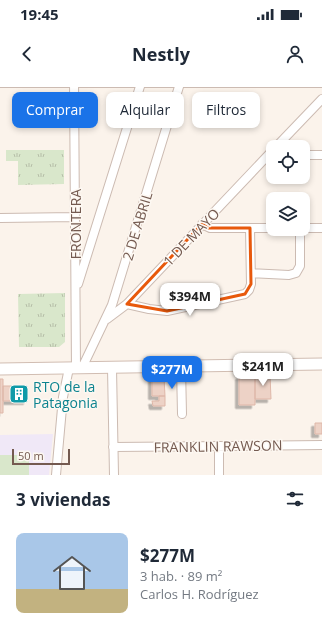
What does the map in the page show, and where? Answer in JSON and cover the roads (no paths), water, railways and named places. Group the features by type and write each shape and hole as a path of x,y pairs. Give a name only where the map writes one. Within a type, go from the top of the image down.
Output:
{"main road":[{"path":"0,369 322,364"}],"street":[{"name":"FRONTERA","path":"74,82 76,368"},
{"path":"76,292 141,82"},
{"name":"2 DE ABRIL","path":"76,368 106,320 112,305 181,82"},
{"path":"0,83 322,83"},
{"path":"283,140 322,99"},
{"path":"310,155 322,155"},
{"name":"1 DE MAYO","path":"106,320 127,304 202,224 266,159"},
{"path":"0,218 75,217"},
{"path":"202,224 210,228 266,228"},
{"path":"127,304 166,311 239,296 247,292 251,284 250,228"},
{"path":"310,228 322,228"},
{"path":"251,273 292,275 298,272 300,266 300,236"},
{"path":"181,367 182,414"},
{"path":"56,475 63,397 76,368"},
{"path":"112,368 114,475"},
{"name":"FRANKLIN RAWSON","path":"113,447 322,445"},
{"path":"219,446 219,475"}],"place":[{"name":"RTO de la Patagonia","path":"19,394"}]}
